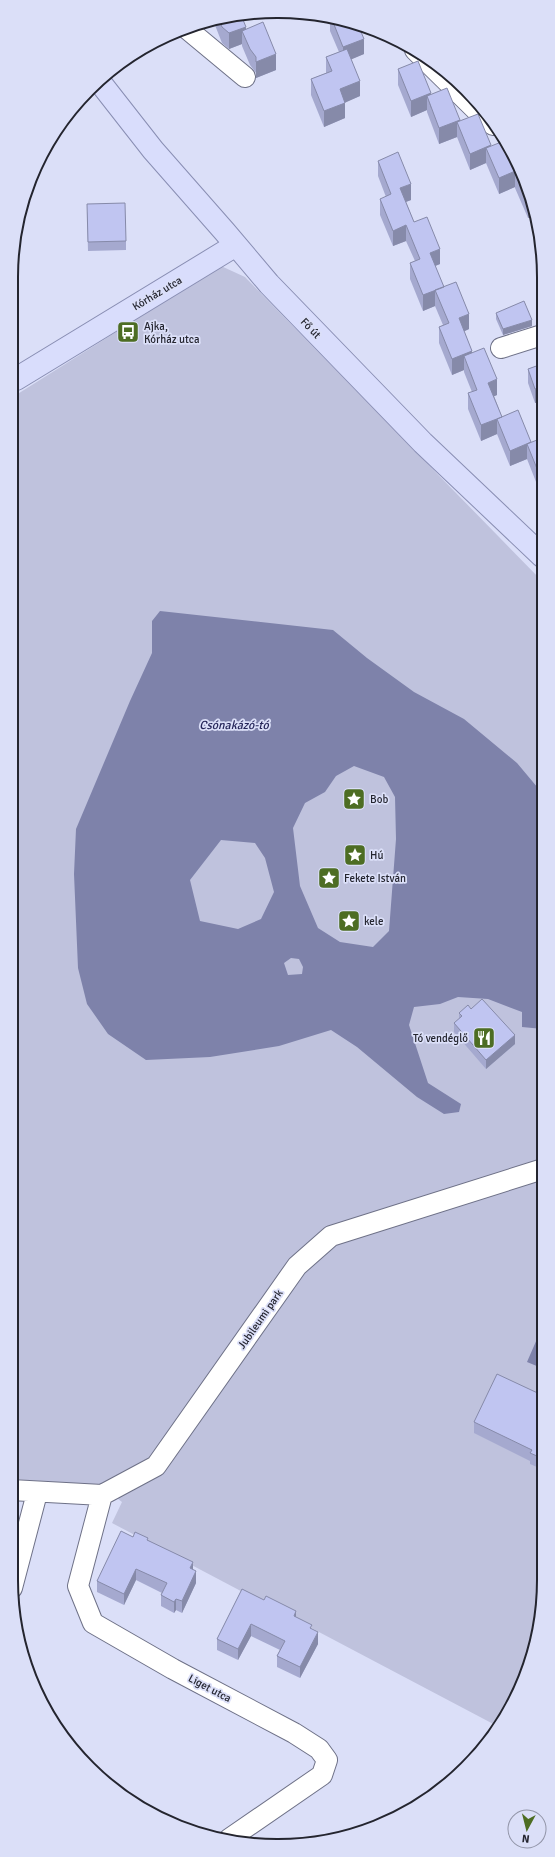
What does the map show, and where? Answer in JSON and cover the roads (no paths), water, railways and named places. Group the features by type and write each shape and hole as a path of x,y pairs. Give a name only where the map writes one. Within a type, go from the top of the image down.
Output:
{"main road":[{"name":"Fő út","path":"103,85 153,150 269,284 423,443 537,551"},
{"name":"Kórház utca","path":"18,378 236,245"}],"street":[{"path":"192,33 245,77"},
{"path":"444,78 476,110"},
{"path":"501,348 537,337"},
{"name":"Jubileumi park","path":"102,1495 156,1466 297,1266 331,1236 537,1171"},
{"path":"18,1491 102,1495"},
{"path":"18,1564 36,1492"},
{"name":"Liget utca","path":"102,1495 78,1586 93,1623 173,1669 294,1733 319,1749 327,1760 322,1775 234,1835"}],"water":[{"name":"Csónakázó-tó","path":"160,611 333,630 367,658 414,692 464,719 517,763 537,787 537,1028 522,1027 522,1012 488,999 458,997 440,1004 414,1007 409,1025 428,1083 461,1104 459,1112 444,1114 417,1097 357,1047 331,1030 279,1046 210,1057 146,1060 108,1034 87,1004 78,968 74,874 76,829 152,653 152,621","holes":["354,766 384,777 395,797 396,839 389,931 373,947 340,942 318,928 300,886 293,828 305,803 325,792 336,776","221,840 255,843 265,858 274,892 261,919 238,929 200,921 190,880","291,958 299,959 303,967 302,974 288,975 284,963"]},
{"path":"537,1339 537,1366 527,1362"}],"place":[{"name":"Ajka, Kórház utca","path":"128,332"},
{"name":"Bob","path":"354,799"},
{"name":"Hú","path":"355,855"},
{"name":"Fekete István","path":"329,878"},
{"name":"kele","path":"349,921"},
{"name":"Tó vendéglő","path":"484,1038"}]}
